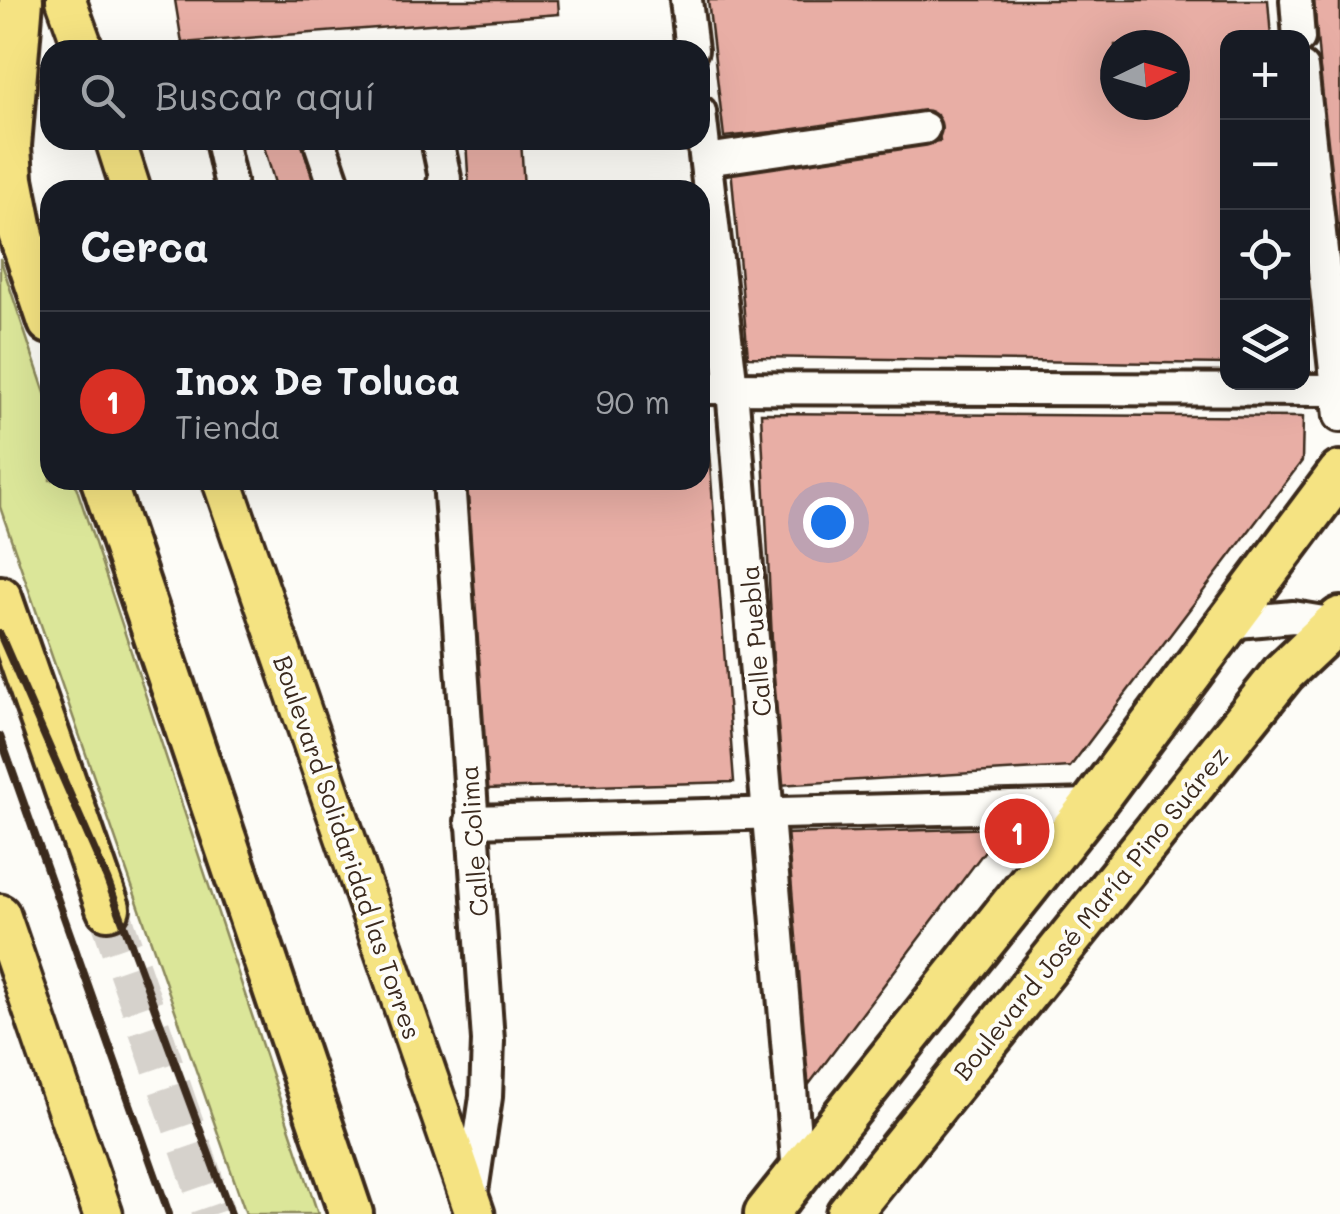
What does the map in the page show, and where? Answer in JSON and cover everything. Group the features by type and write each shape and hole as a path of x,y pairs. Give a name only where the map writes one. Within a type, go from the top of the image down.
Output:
{"highway":[{"path":"22,0 9,146 24,246"},
{"path":"0,173 40,293"},
{"path":"766,1214 1092,805 1340,472"},
{"path":"106,490 350,1214"},
{"path":"0,598 108,908"},
{"name":"Boulevard José María Pino Suárez","path":"848,1214 1284,672 1339,624"}],"main road":[{"path":"66,0 80,40"},
{"path":"118,150 128,180"},
{"name":"Boulevard Solidaridad las Torres","path":"225,490 473,1207"},
{"path":"0,914 103,1214"}],"street":[{"path":"686,0 691,40"},
{"path":"1296,0 1299,30"},
{"path":"710,388 1339,398 1308,120"},
{"path":"706,160 924,128"},
{"path":"223,150 230,180"},
{"path":"322,150 333,180"},
{"path":"439,150 444,180"},
{"name":"Calle Puebla","path":"705,150 708,180"},
{"name":"Calle Puebla","path":"710,195 732,388 798,1172"},
{"name":"Calle Colima","path":"450,490 488,1041 473,1207"},
{"path":"1227,623 1293,617 1339,624"},
{"path":"471,821 1092,805"}],"green space":[{"path":"0,258 40,378 40,490 77,490 318,1214 246,1214 0,507"}],"building":[{"path":"175,0 558,0 559,14 182,40"},
{"path":"708,0 1268,0 1270,30 1220,30 1220,364 748,357 731,167 940,141 937,115 724,137"},
{"path":"1314,0 1340,0 1340,311"},
{"path":"265,150 304,150 313,180 274,180"},
{"path":"467,150 522,150 523,180 468,180"},
{"path":"761,413 1303,417 1302,461 1070,767 779,785"},
{"path":"710,464 734,782 484,789 468,490 710,490"},
{"path":"1002,828 798,1099 783,834"}],"tunnel":[{"path":"108,908 214,1214"}],"railway":[{"path":"0,634 107,879 231,1214"},
{"path":"0,736 169,1214"}],"place":[{"name":"Inox De Toluca","path":"1017,831"}]}
